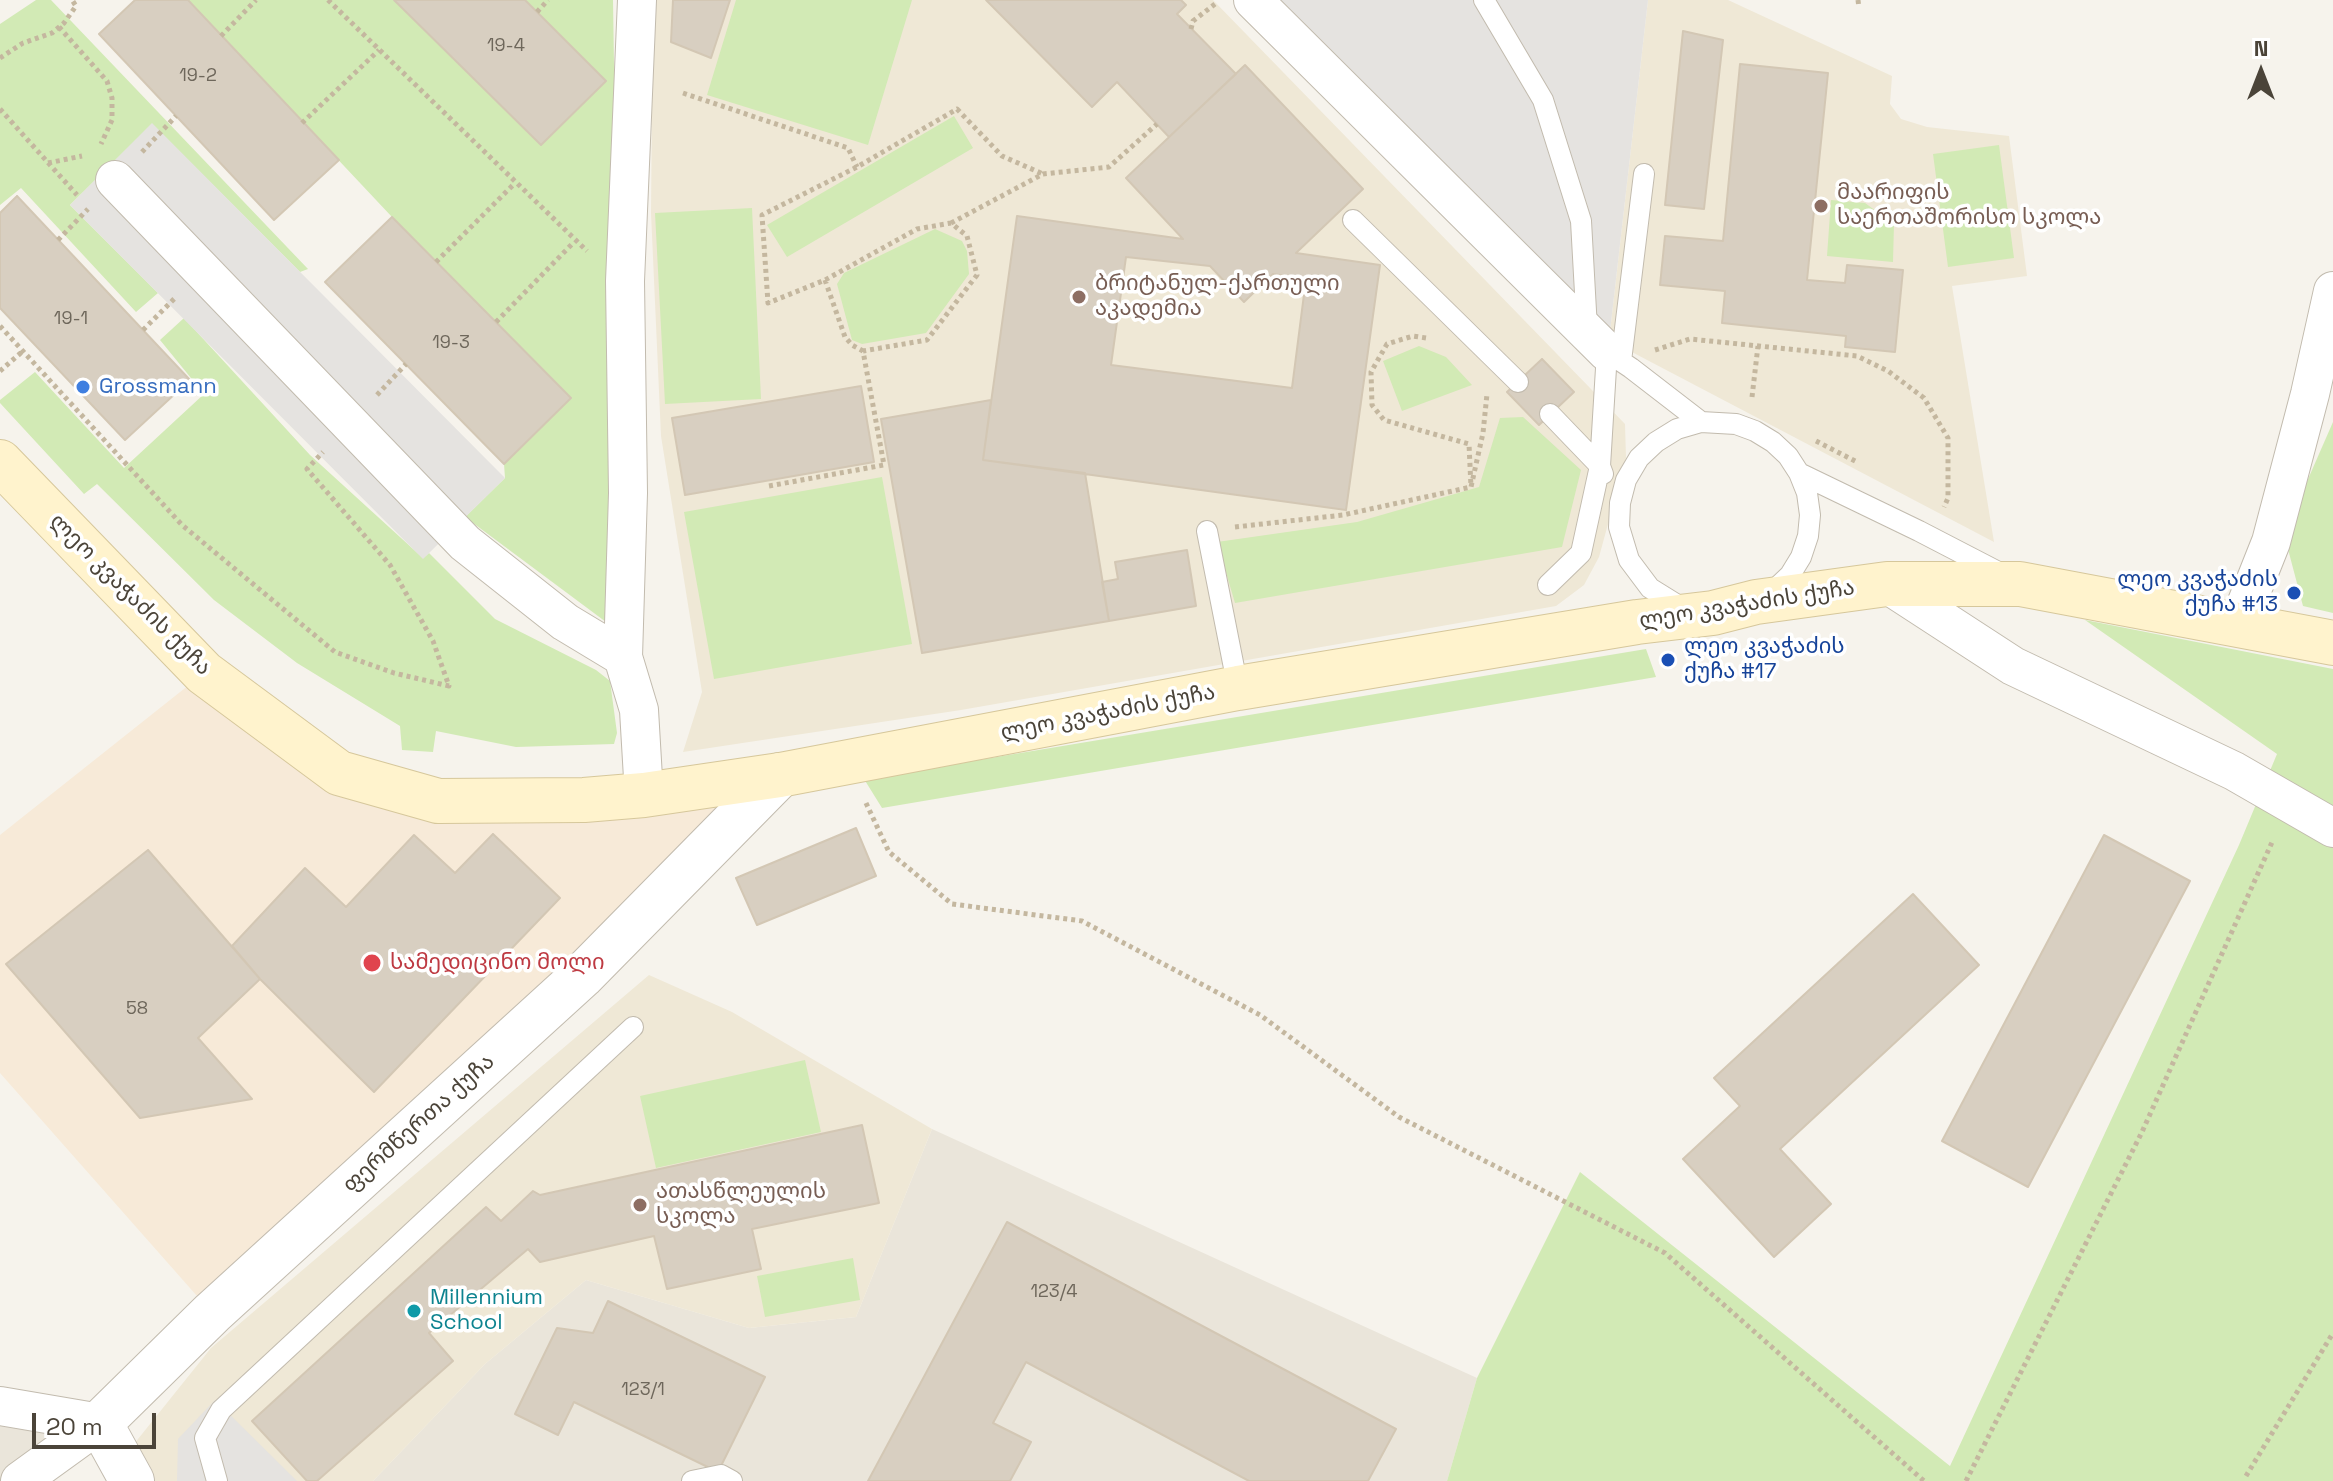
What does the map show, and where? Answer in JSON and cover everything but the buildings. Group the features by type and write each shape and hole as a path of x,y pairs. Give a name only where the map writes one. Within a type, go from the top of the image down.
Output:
{"main road":[{"name":"ლეო კვაჭაძის ქუჩა","path":"0,462 204,673 339,773 438,801 584,800 644,795 780,775 1238,688 1637,622 1713,613 1756,602 1887,584 2020,584 2333,643"}],"street":[{"path":"637,0 625,281 628,493 623,657 639,710 644,795"},
{"path":"1253,0 1605,349"},
{"path":"115,180 465,543 565,622 623,657"},
{"path":"2238,625 2271,542 2333,291"},
{"path":"1887,584 2013,666 2234,771 2333,828"},
{"name":"ფერმწერთა ქუჩა","path":"100,1423 212,1313 582,976 780,775"},
{"path":"0,1406 100,1423"},
{"path":"20,1481 100,1423"},
{"path":"100,1423 132,1481"}],"lane":[{"path":"1484,0 1543,100 1581,221 1605,349 1701,422"},
{"path":"1548,585 1581,553 1600,466 1605,349 1644,174"},
{"path":"1353,220 1518,382"},
{"path":"1550,414 1600,466 1629,560 1650,588 1679,606 1713,613"},
{"path":"1619,527 1620,503 1626,480 1639,458 1656,442 1677,429 1701,422 1736,424 1755,431 1773,442 1799,473 1807,493 1810,515 1808,536 1801,557 1790,575 1774,591 1756,602"},
{"path":"1799,473 2020,584"},
{"path":"1207,531 1238,688"},
{"path":"217,1481 205,1438 221,1410 633,1027"},
{"path":"692,1481 721,1475 732,1481"}],"path":[{"path":"0,58 23,43 52,33 76,6 72,0"},
{"path":"221,36 256,0"},
{"path":"328,0 574,242 625,281"},
{"path":"537,12 548,0"},
{"path":"1858,0 1859,8"},
{"path":"1191,29 1193,21 1219,1"},
{"path":"48,163 85,156 102,143 112,120 112,98 107,81 59,27"},
{"path":"302,123 379,50"},
{"path":"683,93 848,148 857,167"},
{"path":"0,109 89,208"},
{"path":"1043,174 1002,156 957,109 857,167 762,215 768,303 825,280 917,229 951,223 1043,174 1109,167 1157,124"},
{"path":"436,262 515,183"},
{"path":"825,280 845,337 852,345 863,351 927,340 977,275 967,236 951,223"},
{"path":"496,322 574,242"},
{"path":"0,326 182,525 335,652 394,673 449,686 433,641 390,565 307,469 406,364"},
{"path":"1440,340 1413,336 1387,344 1371,372 1372,405 1384,420 1469,444 1471,487"},
{"path":"1736,424 1751,408 1758,346"},
{"path":"0,371 23,351"},
{"path":"769,486 884,465 863,351"},
{"path":"1471,487 1483,433 1487,395 1479,382"},
{"path":"1207,531 1343,515 1471,487"},
{"path":"847,762 889,852 952,904 1082,921 1260,1015 1399,1117 1665,1253 1924,1481"},
{"path":"1966,1481 2142,1132 2289,803"},
{"path":"2246,1476 2333,1333"}],"shaded area":[{"name":"ბრიტანულ-ქართული აკადემია","path":"653,0 1213,0 1625,424 1626,458 1599,557 1584,585 1556,606 961,710 683,752 702,692 661,436 651,213"},
{"path":"1270,0 1648,0 1609,340"},
{"name":"მაარიფის საერთაშორისო სკოლა","path":"1648,0 1728,0 1892,76 1890,104 1901,119 1927,127 2009,136 2027,276 1952,286 1994,542 1609,340"},
{"path":"152,123 505,478 423,559 70,205"},
{"path":"204,673 339,773 438,801 780,775 212,1313 0,1073 0,835"},
{"name":"ათასწლეულის სკოლა","path":"649,975 732,1012 932,1129 856,1317 749,1328 586,1280 485,1364 373,1481 145,1481 134,1444 211,1348"},
{"path":"932,1129 1477,1378 1447,1481 373,1481 485,1364 586,1280 749,1328 856,1317"},
{"path":"0,1397 100,1423 20,1481 0,1481"},
{"path":"215,1400 297,1481 177,1481 178,1439"}],"green space":[{"path":"36,0 51,0 308,269 300,272 152,124 70,205 158,293 136,312 21,188 0,205 0,24"},
{"path":"188,0 613,0 615,129 606,622 465,517 505,478 504,464 570,398 392,217"},
{"path":"736,0 912,0 868,145 707,95"},
{"path":"954,116 973,148 787,257 767,225"},
{"path":"1999,145 2014,258 1948,267 1933,154"},
{"path":"1831,200 1865,203 1894,224 1893,262 1827,256"},
{"path":"752,208 761,399 665,404 655,213"},
{"path":"935,229 962,241 967,251 969,274 926,333 862,344 852,340 837,284 844,273"},
{"path":"184,318 310,455 423,558 429,553 495,619 596,670 610,681 617,733 614,744 516,747 436,731 433,752 402,750 400,726 297,663 214,600 97,484 84,494 0,403 35,372 124,468 204,394 160,340"},
{"path":"1419,346 1446,357 1472,385 1402,411 1383,361"},
{"path":"1523,417 1581,470 1562,547 1235,603 1217,542 1357,522 1479,487 1500,418"},
{"path":"2333,422 2333,613 2303,606 2284,534"},
{"path":"882,477 912,644 714,679 684,512"},
{"path":"2085,620 2333,669 2333,1481 1447,1481 1477,1378 1580,1172 1950,1466 2239,845 2277,754"},
{"path":"1646,649 1656,677 882,808 864,779"},
{"path":"805,1060 821,1132 656,1168 640,1096"},
{"path":"853,1258 860,1300 765,1317 757,1276"}],"place":[{"name":"მაარიფის საერთაშორისო სკოლა","path":"1821,206"},
{"name":"ბრიტანულ-ქართული აკადემია","path":"1079,297"},
{"name":"Grossmann","path":"83,387"},
{"name":"ლეო კვაჭაძის ქუჩა #13","path":"2294,593"},
{"name":"ლეო კვაჭაძის ქუჩა #17","path":"1668,660"},
{"name":"სამედიცინო მოლი","path":"372,963"},
{"name":"ათასწლეულის სკოლა","path":"640,1205"},
{"name":"Millennium School","path":"414,1311"}]}
